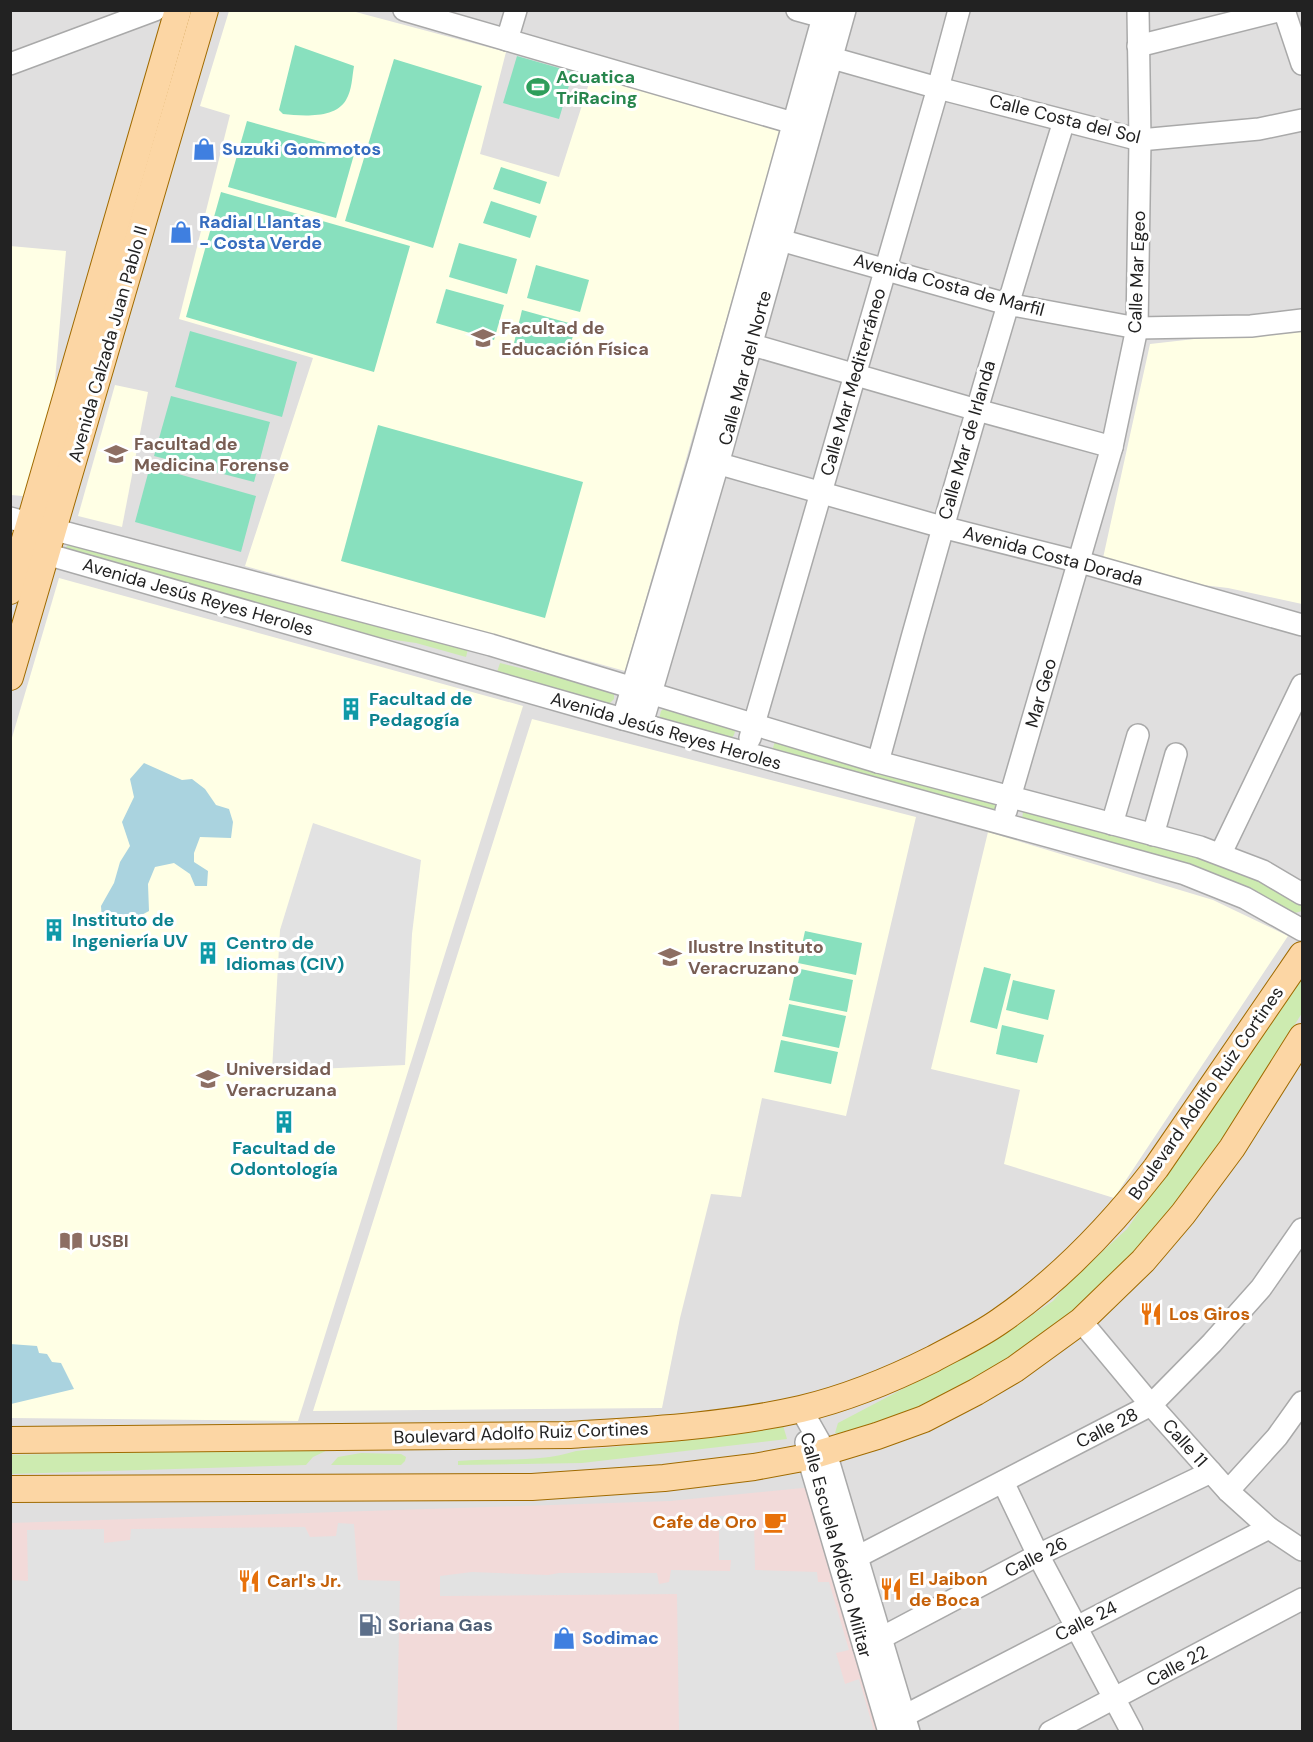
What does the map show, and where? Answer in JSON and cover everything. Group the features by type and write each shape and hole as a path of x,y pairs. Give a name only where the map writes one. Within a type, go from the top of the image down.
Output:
{"main road":[{"name":"Avenida Calzada Juan Pablo II","path":"10,677 31,524 178,10"},
{"name":"Avenida Calzada Juan Pablo II","path":"31,524 205,10"},
{"name":"Avenida Calzada Juan Pablo II","path":"10,591 26,549"},
{"name":"Boulevard Adolfo Ruiz Cortines","path":"10,1440 570,1435 709,1423 801,1409 859,1392 910,1370 999,1322 1056,1278 1092,1243 1132,1199 1156,1168 1302,955"},
{"path":"10,1489 532,1487 674,1477 754,1467 817,1455 924,1419 1016,1369 1082,1321 1143,1261 1183,1214 1232,1148 1302,1037"}],"street":[{"path":"10,64 155,10"},
{"path":"404,10 803,126"},
{"path":"507,40 516,10"},
{"path":"797,10 834,15"},
{"name":"Calle Mar Mediterráneo","path":"745,753 822,493 959,10"},
{"name":"Calle Mar Egeo","path":"1080,562 1112,447 1137,328 1140,140 1138,10"},
{"path":"1138,46 1283,10 1302,64"},
{"name":"Calle Mar del Norte","path":"803,126 832,58 834,15"},
{"name":"Calle Mar del Norte","path":"633,722 834,15"},
{"name":"Calle Costa del Sol","path":"832,58 1140,140 1258,129 1302,120"},
{"name":"Calle Mar de Irlanda","path":"878,762 942,527 1007,304 1064,121"},
{"name":"Avenida Costa de Marfil","path":"771,238 1007,304 1137,328 1251,326 1302,320"},
{"path":"742,341 1112,447"},
{"name":"Avenida Costa Dorada","path":"709,461 1302,625"},
{"name":"Avenida Jesús Reyes Heroles","path":"31,524 491,645 878,762 1221,853 1263,871 1302,894"},
{"name":"Avenida Jesús Reyes Heroles","path":"26,549 633,722 1204,881 1245,898 1302,930"},
{"name":"Mar Geo","path":"1002,824 1080,562"},
{"path":"1221,853 1302,685"},
{"path":"1112,824 1136,735"},
{"path":"1153,835 1176,754"},
{"name":"Calle 28","path":"856,1557 1151,1405 1212,1343 1261,1288 1301,1234"},
{"name":"Calle 11","path":"1082,1321 1151,1405 1228,1491 1269,1528 1302,1550"},
{"path":"1228,1491 1277,1437 1302,1402"},
{"name":"Calle Escuela Médico Militar","path":"801,1409 856,1557 889,1731"},
{"name":"Calle Escuela Médico Militar","path":"817,1455 872,1642 906,1724"},
{"name":"Calle 26","path":"872,1642 1038,1555 1211,1472"},
{"path":"1003,1482 1038,1555 1132,1731"},
{"name":"Calle 24","path":"906,1724 1076,1626 1269,1528"},
{"name":"Calle 22","path":"1050,1731 1115,1699 1302,1599"}],"shaded area":[{"path":"11,11 1302,11 1302,1731 11,1731"},
{"name":"Facultad de Educación Física","path":"229,11 352,11 506,52 480,154 559,177 592,74 781,130 625,671 245,566 313,358 179,319 230,115 200,106"},
{"path":"10,246 66,251 45,498 11,495"},
{"path":"1302,327 1302,604 1228,588 1186,583 1103,558 1150,344"},
{"name":"Facultad de Medicina Forense","path":"115,385 148,392 122,527 78,516"},
{"name":"Universidad Veracruzana","path":"59,578 523,706 298,1421 11,1418 11,741"},
{"name":"Ilustre Instituto Veracruzano","path":"532,719 916,817 846,1116 762,1098 741,1197 711,1194 680,1318 662,1408 313,1411"},
{"path":"313,823 421,860 412,934 405,1065 272,1071 280,930"},
{"path":"988,832 1213,900 1288,936 1114,1198 1004,1164 1020,1090 931,1069"},
{"path":"813,1487 879,1731 11,1731 10,1523 670,1501"},
{"path":"719,1516 754,1518 755,1570 817,1572 818,1582 829,1582 849,1650 836,1653 845,1684 859,1679 874,1731 679,1731 677,1594 440,1596 440,1576 472,1572 548,1575 657,1573 659,1584 669,1582 671,1570 730,1571 731,1560 719,1560"},
{"path":"338,1523 354,1524 358,1580 400,1581 397,1731 11,1731 11,1580 28,1581 27,1530 104,1529 104,1543 130,1540 131,1529 305,1527 310,1537 336,1536"}],"green space":[{"path":"295,45 354,66 350,92 341,106 318,115 283,114 279,110"},
{"name":"Acuatica TriRacing","path":"517,56 573,72 559,119 503,103"},
{"path":"394,59 482,86 433,248 345,221"},
{"path":"247,121 355,151 336,218 228,187"},
{"path":"501,167 547,182 540,204 493,189"},
{"path":"221,192 410,246 374,372 186,317"},
{"path":"491,201 537,216 530,238 483,223"},
{"path":"459,243 517,259 507,294 449,277"},
{"path":"536,265 589,280 580,312 527,298"},
{"path":"446,289 504,305 494,340 436,323"},
{"path":"522,310 576,325 567,357 514,343"},
{"path":"190,331 297,362 282,417 175,387"},
{"path":"171,396 270,422 254,482 154,456"},
{"path":"378,425 583,482 545,618 341,561"},
{"path":"150,466 256,496 241,552 135,522"},
{"path":"70,543 468,649 466,657 416,643 360,635 272,607 96,559 65,548"},
{"path":"500,663 614,691 614,699 608,705 497,672"},
{"path":"665,707 735,729 734,733 727,740 659,719"},
{"path":"776,738 999,799 997,813 772,751"},
{"path":"1031,809 1218,860 1302,901 1302,911 1295,913 1244,889 1022,819 1023,812"},
{"path":"805,931 862,943 856,975 798,963"},
{"path":"984,967 1011,974 997,1029 970,1022"},
{"path":"796,968 853,980 847,1012 789,1000"},
{"path":"1302,978 1302,1013 1218,1148 1184,1195 1106,1284 1057,1326 969,1382 928,1404 881,1424 841,1434 835,1433 838,1423 990,1343 1053,1301 1069,1282 1127,1229"},
{"path":"1013,980 1055,990 1048,1020 1006,1010"},
{"path":"789,1004 846,1016 839,1048 782,1036"},
{"path":"1002,1025 1044,1035 1037,1063 996,1054"},
{"path":"781,1040 838,1052 831,1084 774,1072"},
{"path":"782,1422 787,1439 582,1463 458,1465 458,1461 532,1459 576,1451 697,1438"},
{"path":"330,1449 313,1457 306,1465 11,1474 10,1455"},
{"path":"361,1453 401,1454 406,1457 401,1465 331,1465 338,1457"}],"water":[{"path":"144,763 182,780 192,779 205,789 216,805 229,809 233,822 231,838 200,837 194,853 194,862 208,871 207,886 195,886 190,874 174,863 155,867 148,884 149,911 132,920 102,921 101,906 114,883 120,862 130,846 122,822 134,797 130,779"},
{"path":"10,1344 37,1346 39,1353 47,1354 52,1362 61,1363 74,1389 11,1404"}],"place":[{"name":"Acuatica TriRacing","path":"538,87"},
{"name":"Suzuki Gommotos","path":"204,149"},
{"name":"Radial Llantas - Costa Verde","path":"181,232"},
{"name":"Facultad de Educación Física","path":"483,338"},
{"name":"Facultad de Medicina Forense","path":"116,454"},
{"name":"Facultad de Pedagogía","path":"351,709"},
{"name":"Instituto de Ingeniería UV","path":"54,930"},
{"name":"Centro de Idiomas (CIV)","path":"208,953"},
{"name":"Ilustre Instituto Veracruzano","path":"670,957"},
{"name":"Universidad Veracruzana","path":"208,1079"},
{"name":"Facultad de Odontología","path":"284,1122"},
{"name":"USBI","path":"71,1241"},
{"name":"Los Giros","path":"1151,1314"},
{"name":"Cafe de Oro","path":"775,1522"},
{"name":"Carl's Jr.","path":"249,1581"},
{"name":"El Jaibon de Boca","path":"891,1589"},
{"name":"Soriana Gas","path":"370,1625"},
{"name":"Sodimac","path":"564,1638"}]}
